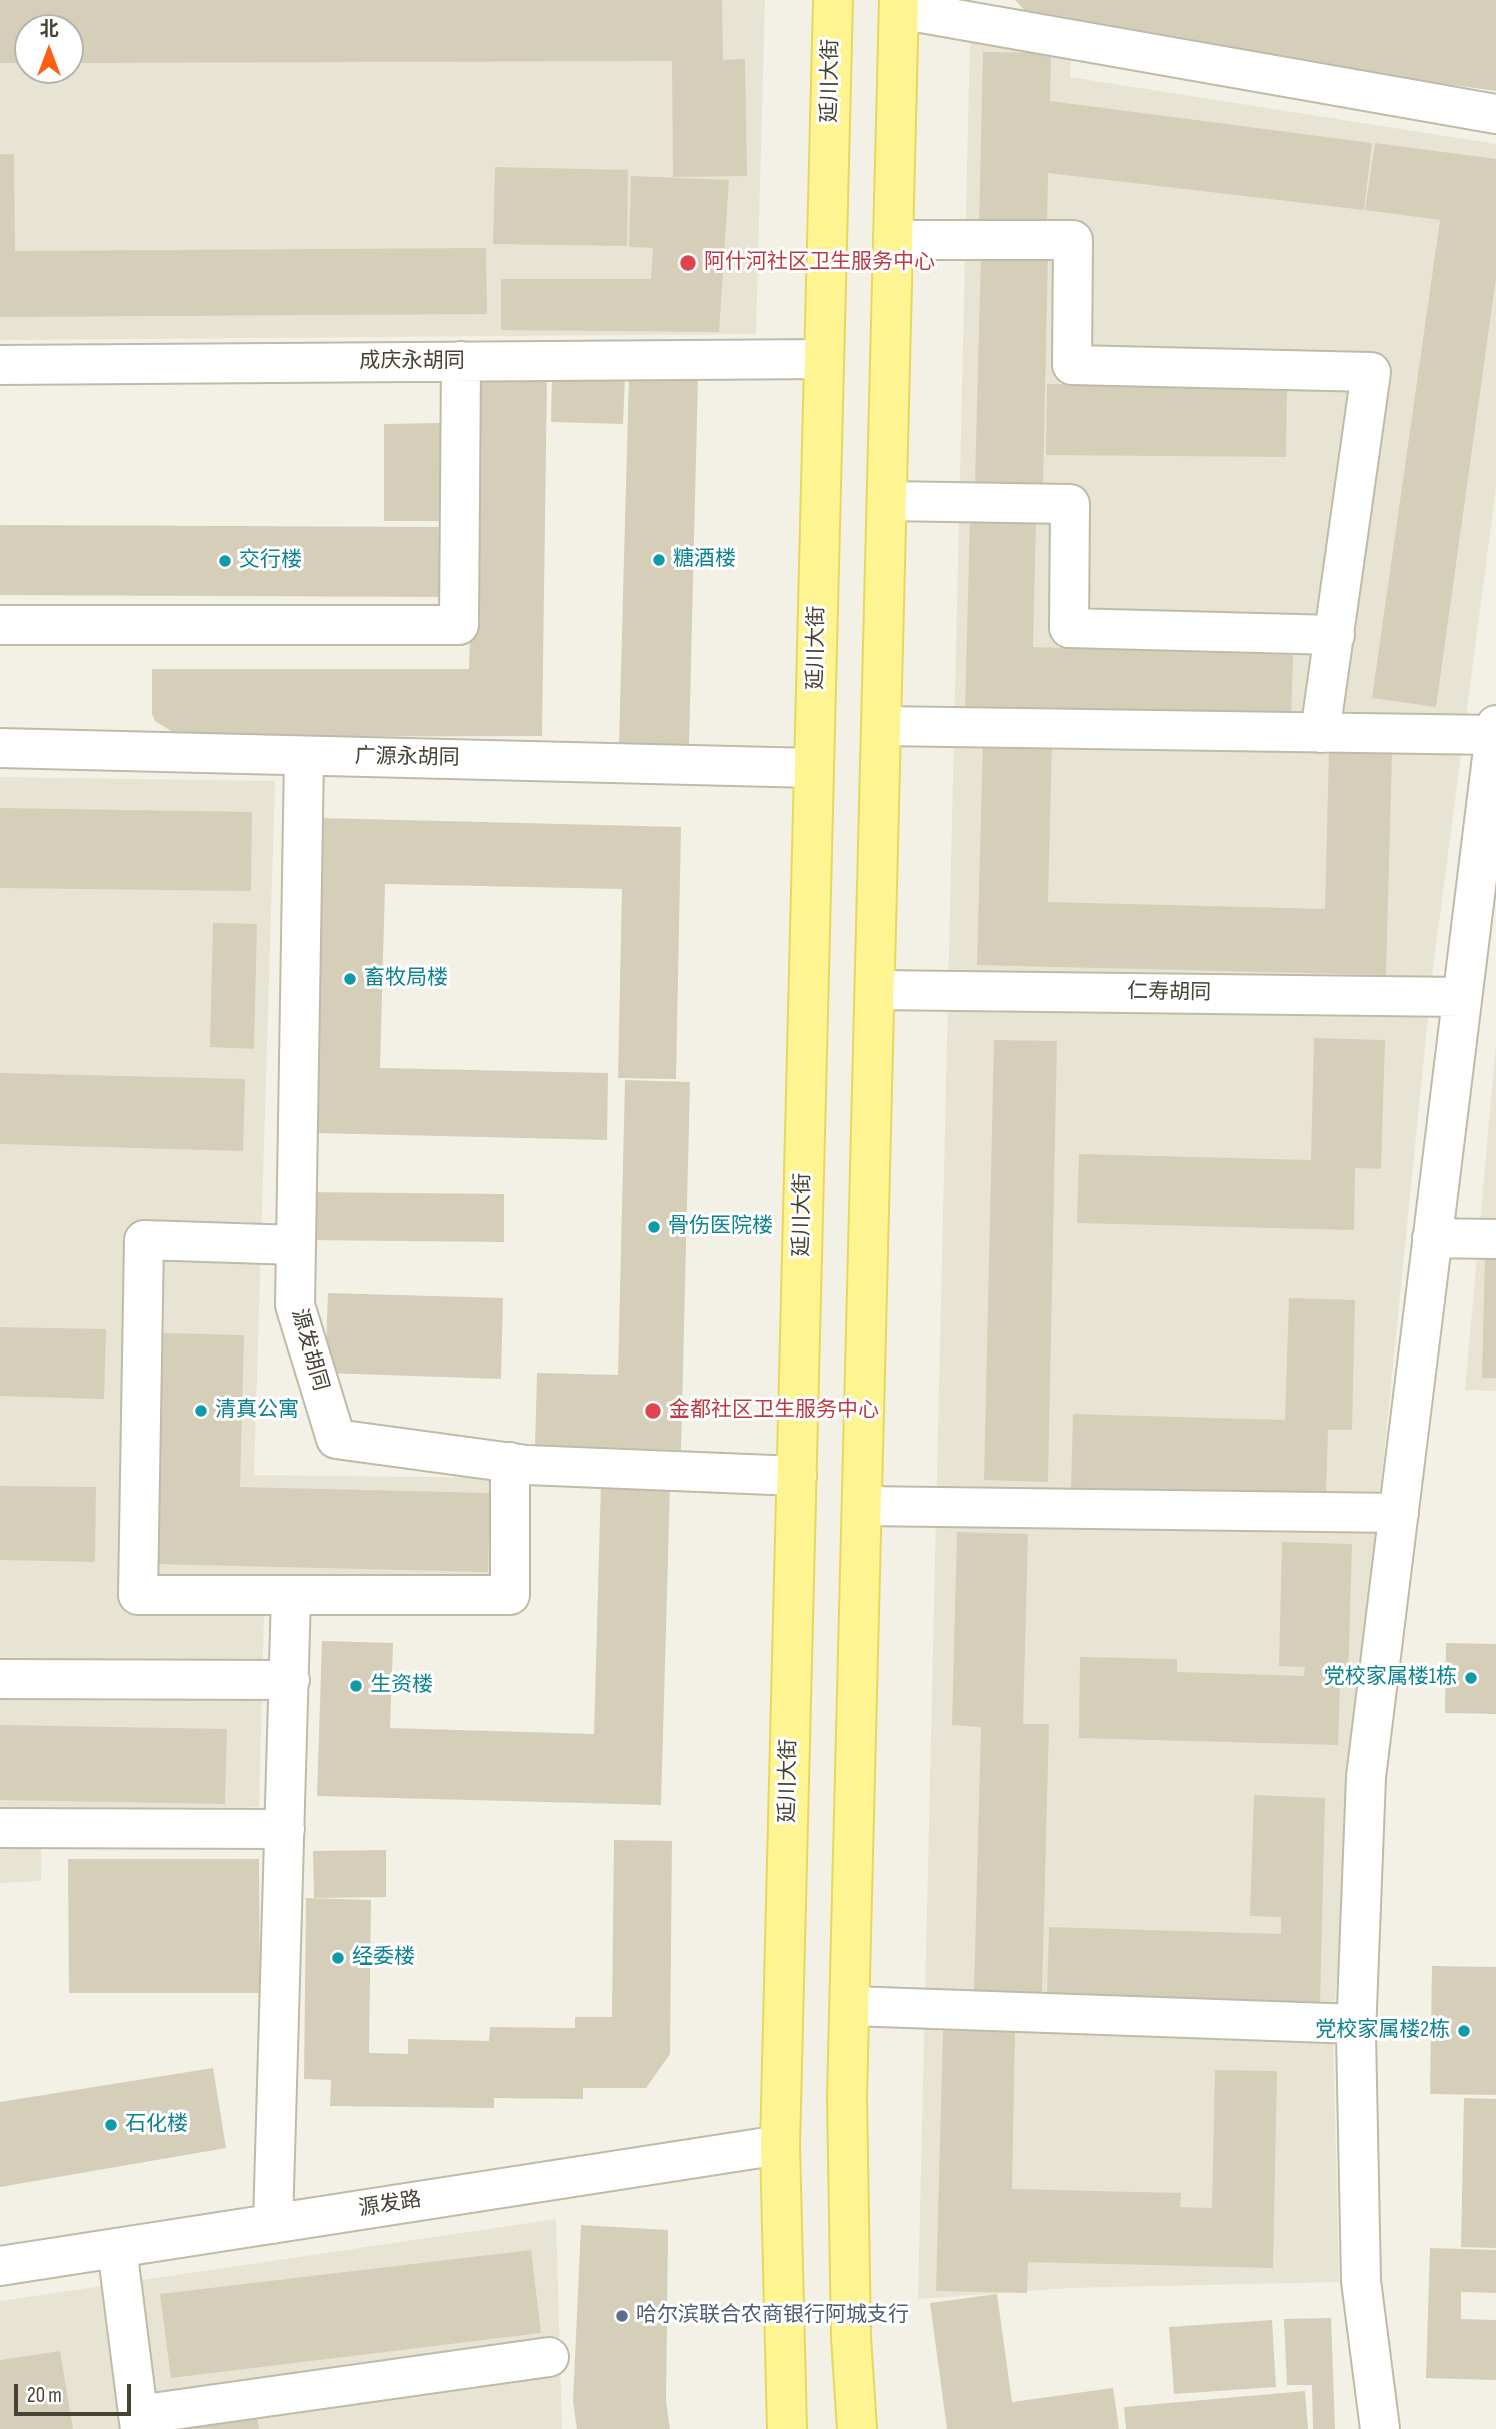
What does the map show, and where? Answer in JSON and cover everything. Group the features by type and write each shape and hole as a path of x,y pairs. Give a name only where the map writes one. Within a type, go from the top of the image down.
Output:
{"main road":[{"name":"延川大街","path":"786,2429 780,2145 833,0"},
{"path":"857,2429 851,2324 848,2096 899,5"}],"street":[{"path":"899,5 1496,114"},
{"path":"893,240 1073,240 1072,365 1371,372 1320,733"},
{"name":"成庆永胡同","path":"0,365 824,359"},
{"path":"0,625 459,625 461,362"},
{"path":"888,501 1070,505 1069,628 1335,635"},
{"path":"882,726 1320,733 1495,730 1484,908 1462,997 1366,1777 1357,2024 1361,2281 1381,2429"},
{"name":"广源永胡同","path":"0,748 814,768"},
{"name":"源发胡同","path":"304,755 295,1305 336,1439 510,1462 797,1476"},
{"name":"仁寿胡同","path":"876,990 1462,997"},
{"path":"1432,1238 1496,1239"},
{"path":"296,1245 144,1240 138,1595 510,1595 510,1462"},
{"path":"863,1506 1399,1513"},
{"path":"273,2224 291,1595"},
{"path":"0,1679 289,1679"},
{"path":"0,1828 285,1829"},
{"path":"850,2006 1357,2024"},
{"name":"源发路","path":"0,2266 780,2145"},
{"path":"117,2248 139,2422 549,2357"}],"shaded area":[{"path":"0,0 765,0 756,334 0,340"},
{"path":"970,39 1071,52 1070,77 1496,144 1496,488 1433,968 1363,1663 1333,2026 1339,2282 1069,2288 918,2299"},
{"path":"0,777 275,781 254,1475 508,1478 508,1579 265,1577 259,1807 42,1809 41,1881 0,1883"},
{"path":"1496,1043 1496,1391 1465,1390"},
{"path":"556,2219 562,2429 0,2429 0,2301"}],"building":[{"path":"0,0 722,0 723,60 745,59 747,176 673,177 672,61 84,63 84,14 14,14 14,63 0,63"},
{"path":"1015,0 1496,0 1496,91 1063,30 1031,17"},
{"path":"983,52 1051,53 1050,101 1372,143 1364,210 1048,173 1047,228 979,227"},
{"path":"1375,143 1496,159 1496,278 1436,707 1372,698 1440,220 1365,210"},
{"path":"0,154 14,154 15,251 486,248 487,314 0,317"},
{"path":"495,167 628,170 627,246 493,244"},
{"name":"阿什河社区卫生服务中心","path":"631,176 729,180 719,332 501,330 501,279 651,279 653,248 629,247"},
{"path":"981,253 1048,254 1043,485 975,483"},
{"name":"糖酒楼","path":"629,373 698,375 689,746 619,745"},
{"path":"478,374 547,376 542,736 181,737 155,721 152,714 152,669 469,669"},
{"path":"552,376 625,377 623,424 551,422"},
{"path":"1047,384 1287,387 1286,457 1046,455"},
{"path":"443,423 444,521 384,521 384,424"},
{"path":"970,517 1036,519 1033,647 1293,655 1291,721 965,712"},
{"name":"交行楼","path":"0,525 451,527 451,597 0,595"},
{"path":"983,740 1052,741 1048,902 1325,909 1329,751 1392,753 1386,975 977,965"},
{"path":"0,808 252,812 251,891 0,888"},
{"name":"畜牧局楼","path":"322,818 681,827 676,1079 618,1078 622,889 385,884 380,1068 608,1073 607,1140 315,1133"},
{"path":"213,923 257,924 254,1049 210,1047"},
{"path":"1314,1038 1385,1040 1381,1169 1355,1168 1354,1230 1077,1223 1079,1154 1311,1160"},
{"path":"994,1040 1057,1041 1048,1482 984,1480"},
{"path":"0,1073 245,1079 243,1151 0,1144"},
{"name":"骨伤医院楼","path":"625,1080 690,1082 681,1450 535,1446 537,1373 618,1375"},
{"path":"304,1192 504,1194 504,1242 303,1240"},
{"path":"1485,1254 1496,1254 1496,1378 1482,1378"},
{"path":"328,1293 503,1298 501,1379 325,1373"},
{"path":"1289,1298 1355,1300 1352,1430 1328,1430 1326,1495 1071,1488 1073,1414 1285,1420"},
{"path":"0,1327 106,1329 104,1399 0,1396"},
{"name":"清真公寓","path":"162,1333 244,1335 240,1487 490,1493 488,1572 156,1564"},
{"name":"生资楼","path":"601,1483 670,1485 661,1805 317,1796 322,1641 393,1643 390,1728 594,1734"},
{"path":"0,1486 96,1487 95,1562 0,1560"},
{"path":"957,1532 1028,1534 1023,1724 1049,1724 1042,1993 974,1991 981,1727 952,1725"},
{"path":"1282,1542 1352,1544 1348,1683 1340,1683 1338,1745 1079,1738 1080,1657 1177,1659 1177,1672 1304,1676 1305,1667 1279,1666"},
{"name":"党校家属楼1栋","path":"1446,1643 1496,1644 1496,1714 1445,1713"},
{"path":"0,1725 227,1729 225,1804 0,1800"},
{"path":"1254,1795 1325,1798 1320,2005 1047,1997 1049,1927 1281,1934 1281,1917 1250,1916"},
{"name":"经委楼","path":"614,1840 672,1841 670,2054 646,2088 583,2088 583,2099 494,2098 494,2108 330,2106 331,2080 304,2079 306,1898 371,1900 369,2053 408,2054 408,2039 489,2041 490,2027 575,2028 575,2017 612,2017"},
{"path":"386,1850 386,1897 314,1898 313,1851"},
{"path":"68,1859 259,1859 260,1993 69,1993"},
{"name":"党校家属楼2栋","path":"1432,1966 1496,1967 1496,2095 1430,2094"},
{"path":"943,2030 1015,2032 1012,2189 1181,2193 1180,2207 1212,2208 1215,2070 1277,2071 1273,2268 1028,2262 1027,2293 936,2291"},
{"name":"石化楼","path":"213,2068 226,2148 0,2187 0,2102"},
{"name":"党校家属楼2栋","path":"1464,2098 1496,2099 1496,2248 1461,2247"},
{"name":"哈尔滨联合农商银行阿城支行","path":"581,2225 668,2230 666,2401 670,2429 577,2429 573,2402"},
{"path":"1430,2248 1496,2250 1496,2293 1461,2292 1461,2319 1496,2320 1496,2380 1426,2378"},
{"path":"531,2250 541,2333 171,2378 160,2294"},
{"path":"997,2294 1012,2402 1113,2388 1119,2429 947,2429 930,2303"},
{"path":"1331,2318 1335,2429 1313,2429 1312,2385 1287,2385 1284,2319"},
{"path":"1272,2320 1276,2387 1174,2394 1169,2327"},
{"path":"60,2351 73,2429 0,2429 0,2360"},
{"path":"1305,2391 1308,2429 1126,2429 1124,2407"},
{"path":"257,2415 259,2429 187,2429 186,2424"}],"place":[{"name":"阿什河社区卫生服务中心","path":"688,263"},
{"name":"糖酒楼","path":"659,560"},
{"name":"交行楼","path":"225,561"},
{"name":"畜牧局楼","path":"350,979"},
{"name":"骨伤医院楼","path":"654,1227"},
{"name":"清真公寓","path":"201,1411"},
{"name":"金都社区卫生服务中心","path":"653,1411"},
{"name":"党校家属楼1栋","path":"1471,1678"},
{"name":"生资楼","path":"356,1686"},
{"name":"经委楼","path":"338,1958"},
{"name":"党校家属楼2栋","path":"1464,2031"},
{"name":"石化楼","path":"111,2125"},
{"name":"哈尔滨联合农商银行阿城支行","path":"622,2316"}]}
